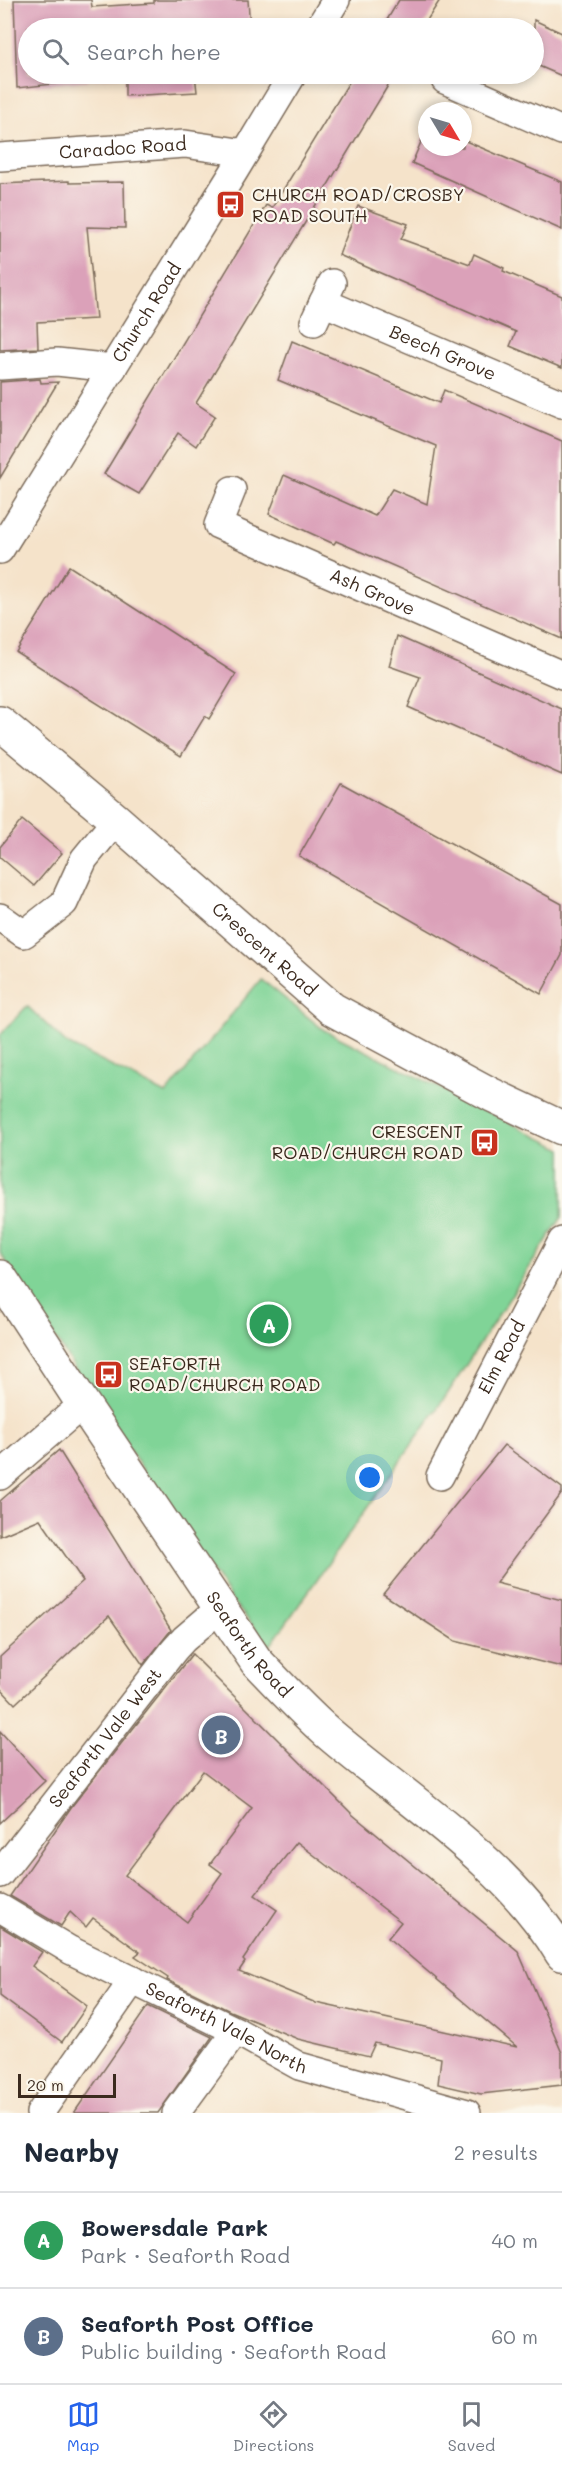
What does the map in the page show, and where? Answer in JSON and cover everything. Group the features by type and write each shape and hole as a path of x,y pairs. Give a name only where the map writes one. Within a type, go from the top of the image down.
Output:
{"street":[{"path":"325,18 336,0"},
{"name":"Church Road","path":"0,550 287,84"},
{"path":"443,85 562,131"},
{"name":"Caradoc Road","path":"0,157 185,144 245,153"},
{"name":"Beech Grove","path":"323,302 562,404"},
{"path":"0,366 57,362 113,368"},
{"name":"Ash Grove","path":"232,490 218,525 562,675"},
{"name":"Crescent Road","path":"0,723 116,820 332,1009 492,1095 562,1128"},
{"path":"0,917 24,934 64,903 84,859 116,820"},
{"name":"Elm Road","path":"440,1476 562,1241"},
{"name":"Seaforth Road","path":"0,1277 219,1609 256,1661 327,1732 459,1839 525,1904 562,1954"},
{"path":"0,1476 83,1404"},
{"name":"Seaforth Vale West","path":"0,1874 174,1650 219,1609"},
{"name":"Seaforth Vale North","path":"0,1908 70,1950 236,2031 299,2066 468,2113"},
{"path":"40,2113 133,1980"},
{"path":"176,2113 236,2031"}],"green space":[{"path":"261,979 324,1030 562,1149 562,1217 446,1396 270,1646 233,1602 94,1398 0,1253 0,1035 27,1006 67,1044 166,1094"}],"building":[{"path":"14,0 91,0 92,7 154,3 154,0 248,0 249,18 18,18 18,84 53,84 17,88"},
{"path":"399,0 440,0 428,18 388,18"},
{"path":"544,25 562,33 562,76 544,68"},
{"path":"125,84 196,84 197,92 125,96"},
{"path":"348,84 389,84 196,403 215,416 196,446 178,433 139,494 104,474 266,205 272,208"},
{"path":"472,144 562,182 562,230 412,163 418,149 418,156 472,156"},
{"path":"69,181 69,183 124,182 125,228 87,227 96,319 37,322 38,348 0,350 0,184"},
{"path":"358,206 408,224 401,239 470,264 474,254 504,268 503,271 562,296 562,368 510,346 516,332 339,255"},
{"path":"292,341 439,403 444,390 562,441 562,639 336,541 334,544 269,514 284,475 375,516 392,489 427,504 436,446 278,380"},
{"path":"40,379 41,383 58,382 0,478 0,382"},
{"path":"69,566 236,674 209,719 205,716 181,756 16,652"},
{"path":"397,636 562,709 562,775 408,707 420,677 389,666"},
{"path":"341,783 562,904 562,955 541,994 299,856"},
{"path":"22,820 62,853 34,886 0,857 0,847"},
{"path":"504,1445 562,1488 562,1493 496,1583 562,1600 562,1667 455,1641 383,1594"},
{"path":"59,1450 171,1630 143,1665 109,1616 15,1704 0,1688 0,1657 83,1581 40,1519 0,1536 0,1501"},
{"path":"192,1654 353,1815 518,1951 562,2053 562,2085 481,2094 438,2084 441,2058 375,2043 369,2056 298,2039 230,2011 167,1980 168,1978 135,1956 140,1952 93,1918 86,1927 70,1912 61,1926 10,1896 72,1806","holes":["203,1771 252,1808 210,1864 222,1873 187,1922 125,1875","297,1842 401,1922 388,1938 517,2047 316,2003 239,1971 245,1962 243,1960 277,1910 255,1895"]},
{"path":"0,1731 45,1781 0,1823"},
{"path":"0,1926 42,1952 32,1966 87,2006 62,2042 0,1996"},
{"path":"148,2006 212,2037 158,2113 74,2113"}],"place":[{"name":"CHURCH ROAD/CROSBY ROAD SOUTH","path":"231,205"},
{"name":"CRESCENT ROAD/CHURCH ROAD","path":"484,1142"},
{"name":"Bowersdale Park","path":"269,1324"},
{"name":"SEAFORTH ROAD/CHURCH ROAD","path":"108,1374"},
{"name":"Seaforth Post Office","path":"221,1735"}]}
